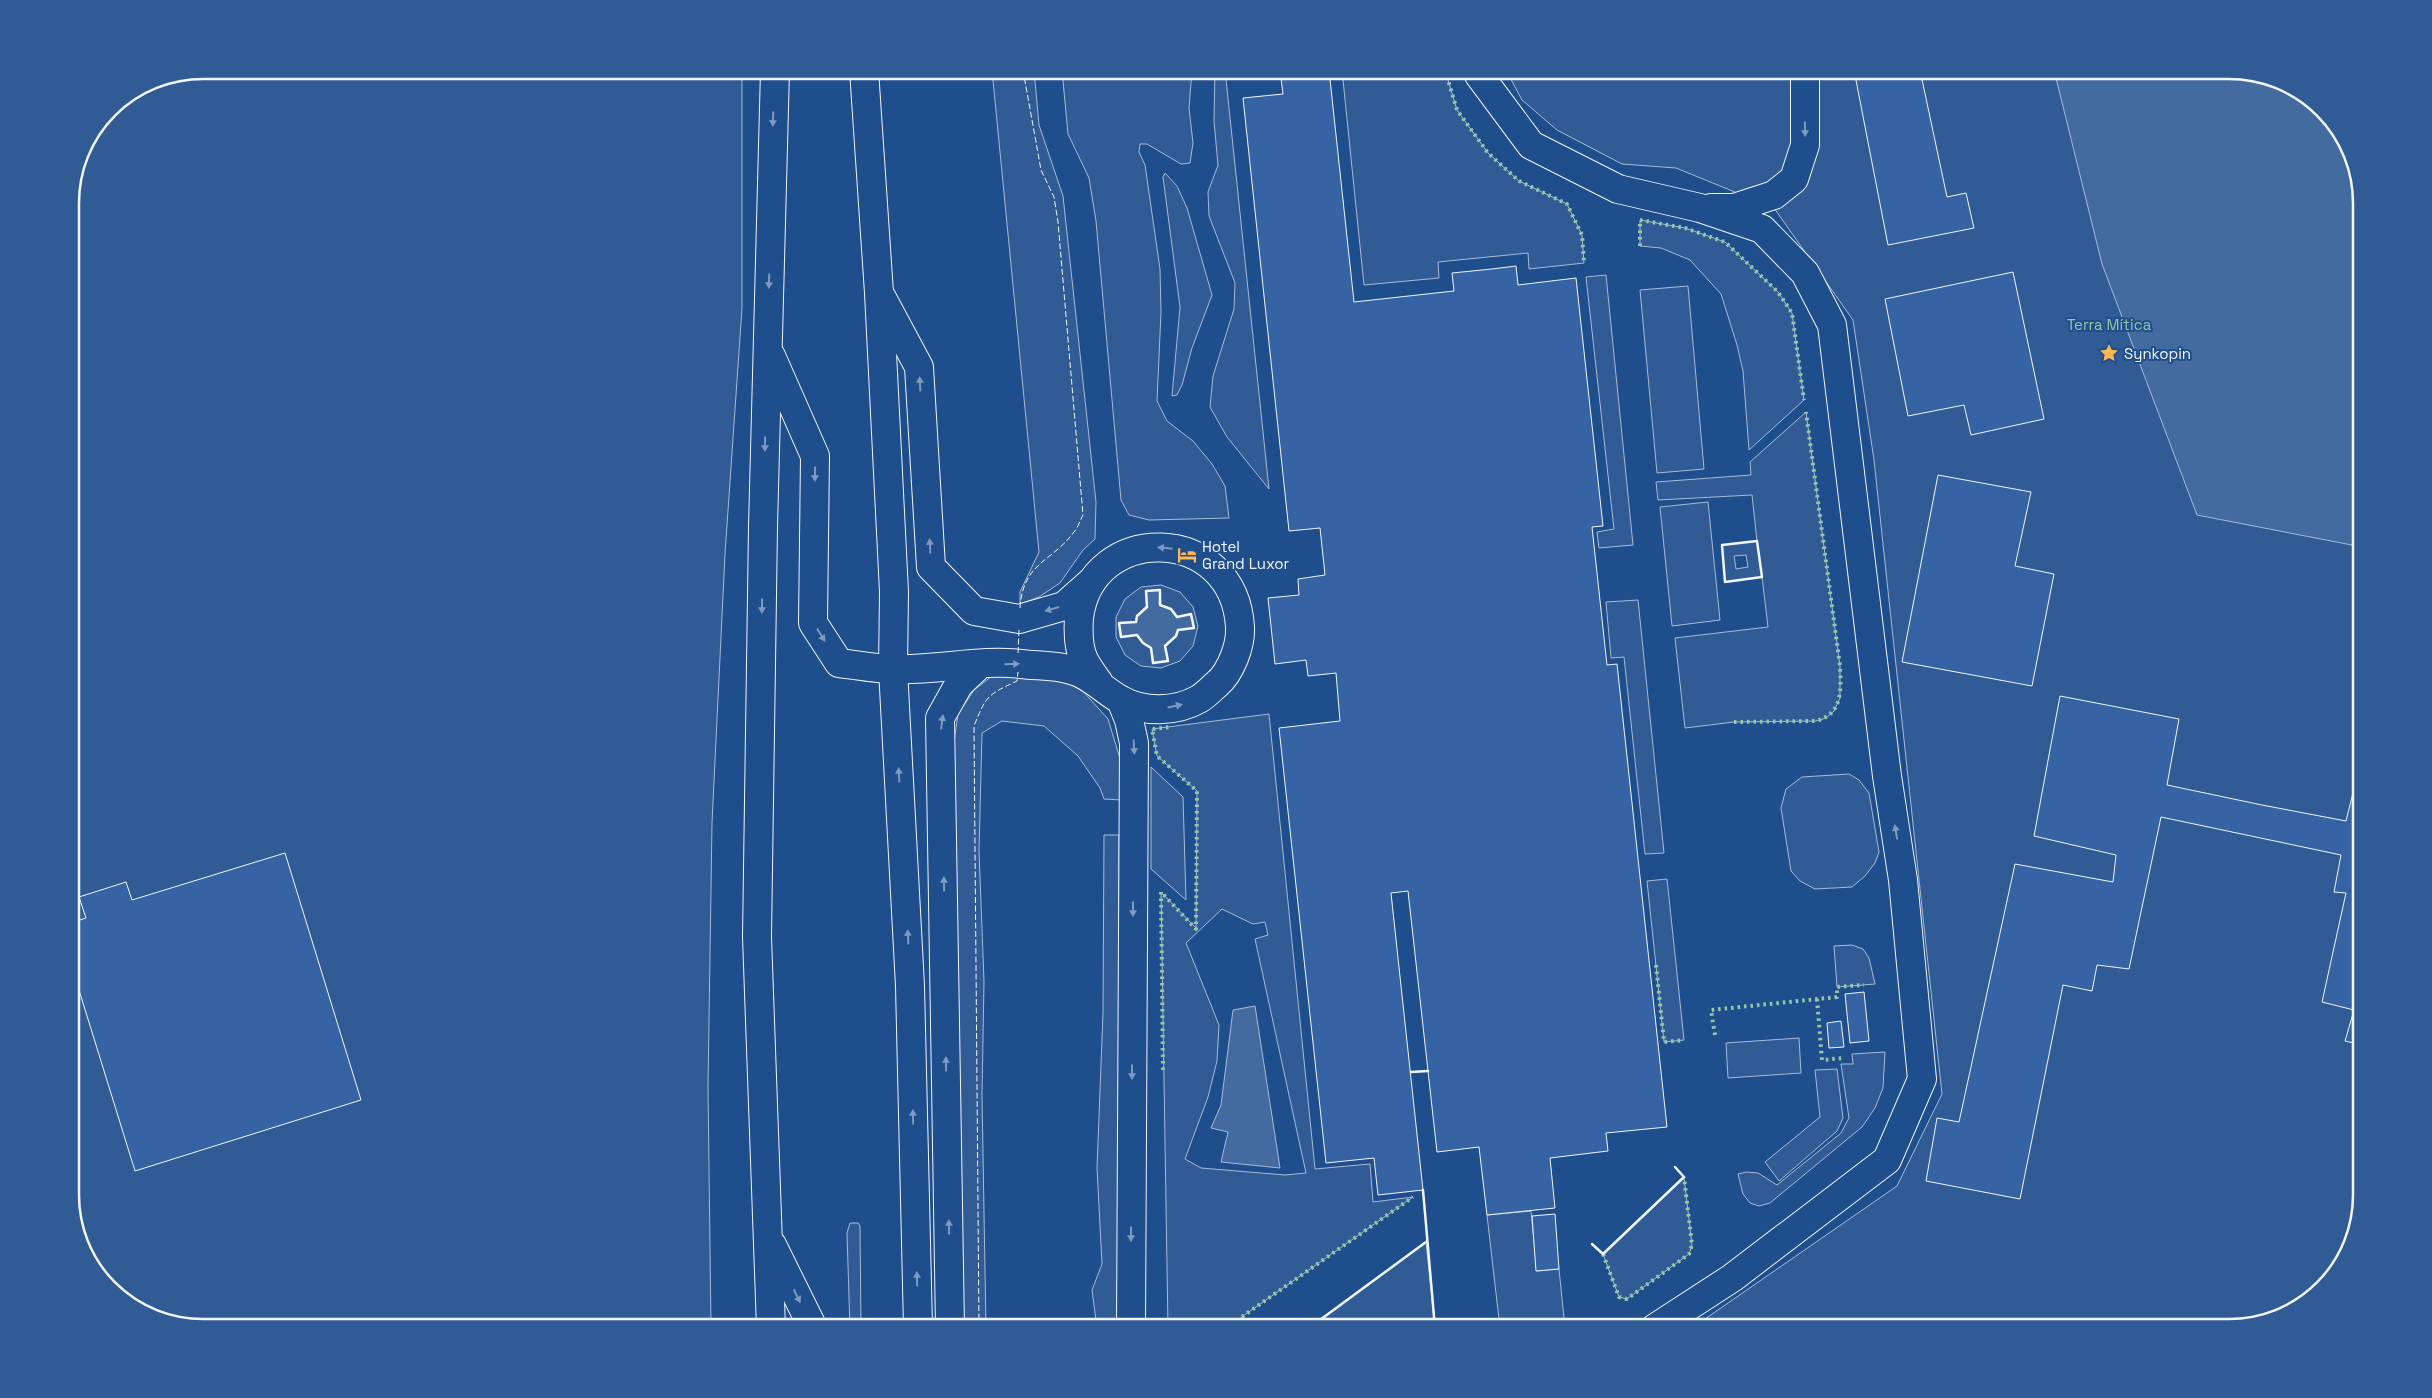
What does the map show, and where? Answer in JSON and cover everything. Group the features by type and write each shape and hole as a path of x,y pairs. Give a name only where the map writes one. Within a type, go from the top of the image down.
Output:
{"lane":[{"path":"771,1319 757,937 775,79"},
{"path":"865,79 879,293 894,592 893,669 910,986 920,1319"},
{"path":"1482,79 1531,145 1618,189 1700,208 1762,229 1805,273 1832,325 1887,776 1903,880 1922,1079 1887,1160 1732,1278 1669,1319"},
{"path":"1700,208 1734,208 1774,195 1794,179 1805,145 1805,80"},
{"path":"768,348 816,456 813,623 839,664 893,669 1018,664 1072,670 1099,683 1120,700 1147,709 1174,708 1200,698 1221,680 1235,657 1240,630 1237,604 1226,581 1207,562 1184,550 1158,546 1132,551 1110,563 1092,582 1064,606 1019,619 974,611 931,567 919,367 879,293"},
{"path":"1092,582 1081,606 1077,633 1084,660 1099,683"},
{"path":"950,1319 940,718 959,684 979,665"},
{"path":"1120,700 1129,720 1134,743 1131,1319"},
{"path":"910,986 944,913"},
{"path":"768,1236 809,1319"}],"shaded area":[{"path":"203,79 742,79 742,308 725,554 712,823 708,1087 711,1319 187,1318 155,1310 141,1303 121,1288 100,1264 85,1235 79,1203 79,195 85,163 95,141 115,115 141,95 171,83"},
{"path":"993,79 1035,79 1039,125 1063,196 1096,502 1095,539 1083,550 1060,583 1039,597 1020,604 1020,592 1039,552"},
{"path":"1063,79 1191,79 1189,108 1193,143 1190,163 1181,164 1147,144 1140,144 1139,152 1145,165 1160,269 1161,312 1157,401 1167,421 1193,441 1212,464 1225,486 1229,518 1149,520 1129,515 1121,500 1096,221 1089,178 1068,134"},
{"path":"1215,79 1226,79 1269,489 1227,437 1210,407 1213,376 1234,309 1235,283 1209,216 1208,192 1218,165 1214,121"},
{"path":"1343,79 1448,79 1457,110 1488,153 1519,181 1567,204 1582,235 1584,263 1529,269 1528,253 1438,262 1439,278 1364,285"},
{"name":"Terra Mítica","path":"1511,79 2229,79 2261,83 2291,95 2305,104 2332,134 2347,163 2353,195 2353,1195 2349,1227 2344,1243 2328,1271 2305,1294 2277,1310 2245,1318 2229,1319 1705,1319 1897,1186 1942,1094 1874,460 1853,320 1774,208 1676,168 1622,164 1557,130 1522,100"},
{"path":"2056,79 2245,80 2277,88 2291,95 2305,104 2322,121 2332,134 2347,163 2353,195 2353,545 2197,515 2102,264"},
{"path":"1165,173 1177,186 1187,208 1212,295 1192,348 1182,385 1177,395 1172,396 1180,307 1163,177"},
{"path":"1640,220 1685,228 1725,242 1778,292 1792,313 1804,400 1749,450 1743,371 1721,294 1690,260 1661,248 1640,246"},
{"path":"1606,275 1633,545 1599,548 1597,532 1614,529 1586,277"},
{"path":"1688,286 1704,469 1657,473 1640,290"},
{"path":"1806,412 1840,666 1840,698 1834,711 1826,718 1816,721 1734,722 1685,728 1675,638 1768,627 1762,577 1725,582 1722,545 1757,541 1752,495 1658,500 1656,482 1751,475 1750,462","holes":["1746,555 1748,567 1736,569 1734,556"]},
{"path":"1708,502 1720,620 1672,626 1660,507"},
{"path":"1161,585 1180,592 1193,607 1198,626 1193,646 1180,661 1161,668 1141,666 1125,655 1116,637 1116,617 1125,599 1141,587","holes":["1160,591 1160,605 1171,609 1177,617 1193,628 1178,630 1153,662 1151,648 1143,643 1137,635 1121,637 1120,623 1136,622 1137,616"]},
{"path":"1160,590 1161,605 1171,609 1177,617 1191,614 1194,628 1178,630 1176,636 1165,646 1168,661 1153,663 1151,648 1143,643 1137,635 1121,637 1119,623 1136,622 1137,616 1147,607 1146,591"},
{"path":"1638,600 1664,853 1645,854 1624,657 1611,658 1606,602"},
{"path":"1044,674 1080,688 1108,719 1121,762 1121,800 1104,799 1100,788 1078,756 1044,726 1002,721 982,733 979,851 984,981 982,1095 986,1319 963,1319 953,749 958,714 974,690 992,676"},
{"path":"1269,714 1315,1169 1370,1164 1373,1202 1413,1197 1239,1319 1168,1319 1161,892 1196,928 1197,791 1157,756 1152,729","holes":["1222,909 1253,924 1265,922 1268,935 1255,939 1306,1173 1285,1175 1201,1168 1185,1159 1208,1097 1217,1061 1219,1025 1186,943"]},
{"path":"1151,767 1183,797 1186,900 1151,869"},
{"path":"1849,774 1859,780 1869,793 1879,852 1875,863 1865,876 1852,887 1815,889 1800,881 1791,871 1781,808 1786,789 1802,777"},
{"path":"1104,835 1119,835 1118,1319 1096,1319 1092,1290 1102,1264 1097,1168 1103,1013"},
{"path":"1667,879 1684,1040 1664,1042 1647,881"},
{"path":"1852,945 1863,949 1869,958 1875,984 1837,987 1834,946"},
{"path":"1255,1006 1280,1168 1221,1162 1228,1132 1211,1128 1221,1105 1233,1010"},
{"path":"1799,1038 1801,1073 1728,1078 1726,1043"},
{"path":"1885,1052 1883,1088 1875,1108 1862,1127 1770,1203 1759,1206 1750,1203 1743,1194 1738,1174 1746,1172 1758,1173 1777,1185 1841,1133 1849,1118 1841,1064 1853,1064 1852,1054"},
{"path":"1837,1069 1843,1118 1837,1131 1779,1181 1765,1162 1820,1117 1815,1070"},
{"path":"1684,1177 1692,1245 1689,1254 1627,1299 1619,1297 1603,1254"},
{"path":"1531,1211 1537,1271 1559,1269 1564,1319 1499,1319 1487,1215"},
{"path":"850,1223 858,1223 860,1226 861,1319 850,1319 847,1233"},
{"path":"1426,1242 1434,1319 1321,1319"}],"building":[{"path":"1281,79 1330,79 1354,302 1454,291 1452,273 1516,266 1518,285 1576,278 1603,526 1592,527 1607,665 1617,664 1667,1127 1606,1133 1608,1151 1550,1158 1555,1208 1487,1215 1479,1147 1437,1152 1408,891 1391,893 1423,1190 1378,1195 1374,1158 1326,1163 1279,728 1340,721 1336,673 1308,676 1306,660 1275,664 1268,598 1299,595 1298,579 1325,575 1320,528 1289,531 1243,98 1283,94"},
{"path":"1856,79 1922,79 1947,197 1966,193 1974,228 1888,245"},
{"path":"2013,272 2044,419 1971,435 1964,405 1908,416 1885,299"},
{"path":"1938,475 2031,492 2015,566 2054,574 2032,686 1902,662"},
{"path":"2060,696 2179,719 2167,785 2346,821 2353,793 2353,1010 2322,1002 2346,893 2334,892 2341,855 2161,817 2129,969 2097,965 2092,991 2063,985 2020,1199 1926,1181 1937,1118 1959,1122 2015,864 2113,882 2116,855 2034,836"},
{"path":"285,853 361,1100 135,1171 79,990 79,920 86,918 79,897 126,882 132,900"},
{"path":"1864,992 1869,1041 1850,1043 1845,994"},
{"path":"2353,1013 2353,1043 2345,1041"},
{"path":"1841,1021 1844,1047 1829,1048 1827,1023"},
{"path":"1555,1214 1559,1269 1536,1271 1532,1216"}],"hedge":[{"path":"1448,79 1457,110 1488,153 1519,181 1567,204 1582,235 1584,263"},
{"path":"1640,246 1640,220 1685,228 1725,242 1778,292 1792,313 1804,400"},
{"path":"1734,722 1816,721 1825,718 1831,713 1839,700 1840,666 1806,412"},
{"path":"1163,1070 1161,892 1196,929 1197,791 1157,756 1152,729 1171,727"},
{"path":"1656,965 1664,1042 1684,1040"},
{"path":"1715,1035 1711,1010 1837,997 1837,987 1864,985"},
{"path":"1817,999 1822,1060 1844,1058"},
{"path":"1603,1254 1619,1297 1627,1299 1689,1254 1692,1245 1684,1177"},
{"path":"1239,1319 1413,1197"}],"fence":[{"path":"1020,608 1022,593 1026,581 1032,572 1065,542 1075,530 1083,515 1058,222 1054,197 1041,170 1025,79"},
{"path":"1018,653 1019,630"},
{"path":"979,1319 974,726 985,702 993,693 1017,681 1018,672"}],"wall":[{"path":"1757,541 1762,577 1725,582 1722,545 1757,541"},
{"path":"1160,590 1160,605 1171,609 1177,617 1191,614 1194,628 1178,630 1176,636 1165,646 1168,661 1153,663 1151,648 1143,643 1137,635 1121,637 1119,623 1136,622 1137,616 1147,607 1146,591 1160,590"},
{"path":"1411,1072 1428,1071"},
{"path":"1592,1244 1603,1254 1684,1177 1675,1167"},
{"path":"1423,1190 1434,1319"},
{"path":"1321,1319 1426,1242"}],"place":[{"name":"Synkopin","path":"2109,353"},
{"name":"Hotel Grand Luxor","path":"1187,555"}]}
